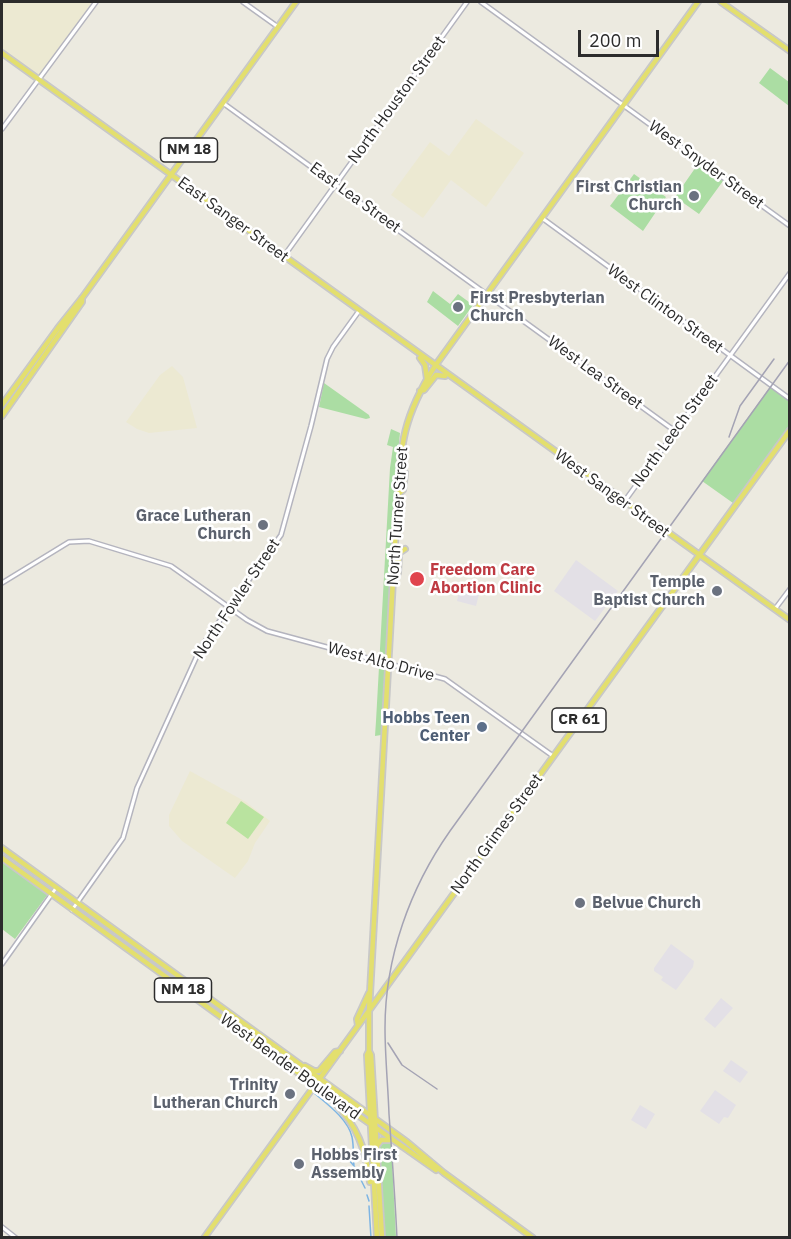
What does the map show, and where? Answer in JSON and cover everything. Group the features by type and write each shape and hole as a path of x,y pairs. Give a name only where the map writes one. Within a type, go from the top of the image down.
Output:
{"main road":[{"name":"NM 18","path":"2,405 296,2"},
{"name":"North Turner Street","path":"382,1238 368,1032 398,494 404,434 420,391 435,366 698,2"},
{"path":"721,2 789,51"},
{"name":"East Sanger Street","path":"2,53 435,366"},
{"name":"NM 18","path":"2,416 63,331 82,302 82,298"},
{"path":"400,341 423,360 427,379"},
{"name":"West Sanger Street","path":"435,366 789,620"},
{"path":"420,391 424,390 434,376 439,374 455,380"},
{"name":"North Grimes Street","path":"204,1238 789,430"},
{"path":"398,494 403,490 405,473"},
{"path":"394,579 398,573 399,553 405,549"},
{"name":"NM 18","path":"2,848 56,888"},
{"name":"NM 18","path":"2,858 51,895"},
{"name":"West Bender Boulevard","path":"56,888 415,1149 533,1238"},
{"name":"West Bender Boulevard","path":"51,895 369,1124 444,1173"},
{"path":"368,1032 357,1027 357,1019 370,988 383,992"},
{"path":"268,1052 273,1046"},
{"path":"294,1061 316,1071 321,1069 334,1052 340,1051"},
{"name":"North Turner Street","path":"369,1051 367,1055 369,1124 374,1192"},
{"path":"326,1093 345,1113 363,1147 374,1192 376,1238"},
{"path":"354,1105 365,1103 368,1095"},
{"path":"376,1147 378,1142 384,1139 398,1144"}],"street":[{"path":"2,129 96,2"},
{"path":"243,2 278,27"},
{"name":"North Houston Street","path":"284,256 467,2"},
{"name":"West Snyder Street","path":"481,2 789,226"},
{"name":"East Lea Street","path":"223,103 487,294"},
{"name":"West Clinton Street","path":"542,218 789,399"},
{"name":"North Leech Street","path":"624,502 789,273"},
{"name":"West Lea Street","path":"487,294 675,431"},
{"name":"North Fowler Street","path":"72,910 123,838 132,801 201,647 281,535 327,359 333,346 359,311"},
{"name":"West Alto Drive","path":"2,582 69,542 82,540 154,559 178,570 247,620 267,631 446,680 553,756"},
{"path":"775,609 789,589"},
{"path":"2,964 56,888"},
{"path":"2,1227 16,1238"}],"shaded area":[{"path":"2,2 96,2 39,80 2,53"},
{"path":"476,119 524,153 486,207 451,180 423,218 391,195 430,142 449,156"},
{"path":"172,366 183,377 197,428 149,433 126,422 160,375"},
{"path":"576,560 618,591 595,621 554,591"},
{"path":"461,585 480,590 476,606 457,601"},
{"path":"190,771 246,802 270,821 255,843 248,861 235,878 182,841 169,826 169,815"},
{"path":"671,944 694,961 693,967 676,990 661,980 663,977 654,971"},
{"path":"721,998 733,1008 715,1028 704,1019"},
{"path":"731,1060 748,1072 740,1083 723,1071"},
{"path":"715,1090 736,1105 728,1118 724,1117 719,1124 700,1111"},
{"path":"640,1105 655,1114 646,1129 631,1120"}],"green space":[{"path":"770,68 789,82 789,106 759,83"},
{"path":"698,164 723,181 699,214 675,197"},
{"path":"634,174 666,197 643,231 610,206"},
{"path":"433,291 450,304 458,294 473,305 458,326 427,302"},
{"path":"324,383 370,418 366,419 319,407"},
{"path":"770,387 789,401 789,426 733,503 702,481"},
{"path":"391,429 400,433 381,735 375,736 393,447 387,445"},
{"path":"241,801 264,817 248,839 226,823"},
{"path":"2,861 48,894 15,939 2,929"},
{"path":"390,1141 396,1237 384,1237 379,1150 381,1142"}],"waterway":[{"path":"314,1093 336,1112 350,1130 353,1140 354,1166"},
{"path":"340,1149 354,1166 365,1188"},
{"path":"367,1195 369,1201"},
{"path":"369,1206 371,1238"}],"railway":[{"path":"729,437 740,406 774,359"},
{"path":"397,1238 385,1049 386,1001 395,949 412,900 423,876 450,831 790,360"},
{"path":"388,1043 402,1065 437,1089"}],"place":[{"name":"First Christian Church","path":"694,196"},
{"name":"First Presbyterian Church","path":"458,307"},
{"name":"Grace Lutheran Church","path":"263,525"},
{"name":"Freedom Care Abortion Clinic","path":"417,579"},
{"name":"Temple Baptist Church","path":"717,591"},
{"name":"Hobbs Teen Center","path":"482,727"},
{"name":"Belvue Church","path":"580,903"},
{"name":"Trinity Lutheran Church","path":"290,1094"},
{"name":"Hobbs First Assembly","path":"299,1164"}]}
